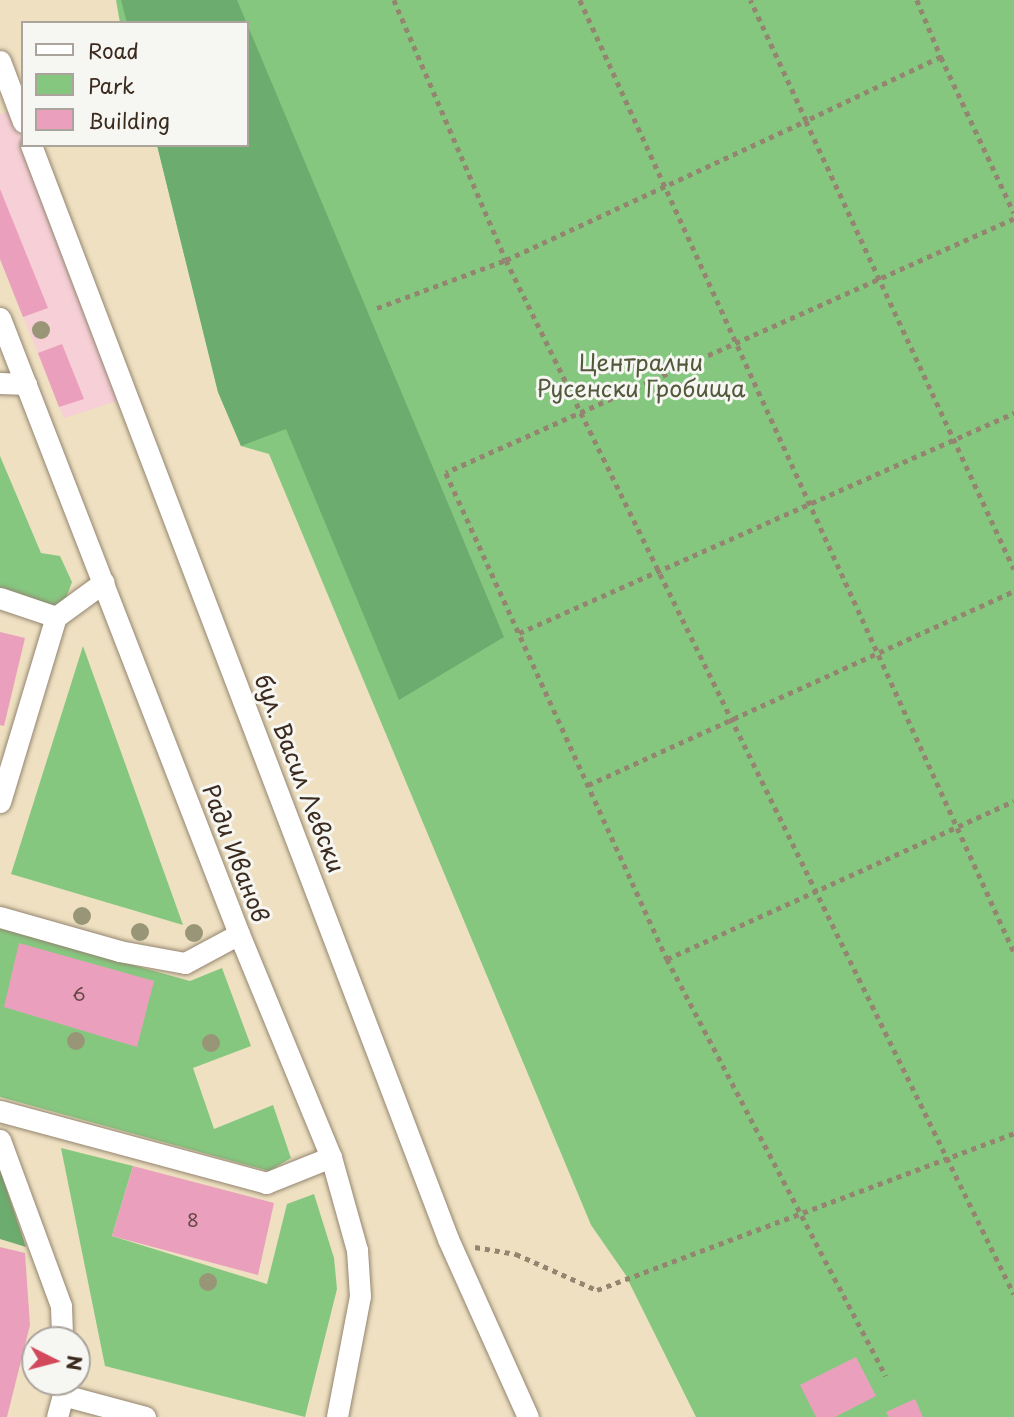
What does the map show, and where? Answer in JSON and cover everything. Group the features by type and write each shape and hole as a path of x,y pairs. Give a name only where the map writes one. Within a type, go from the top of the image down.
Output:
{"street":[{"path":"0,61 21,117"},
{"name":"бул. Васил Левски","path":"32,147 448,1239 528,1417"},
{"name":"Ради Иванов","path":"0,318 239,934 331,1157 356,1250 360,1296 337,1417"},
{"path":"0,383 26,384"},
{"path":"0,802 55,617 104,582"},
{"path":"0,598 55,617"},
{"path":"0,917 119,951 185,963 239,934"},
{"path":"0,1111 266,1183 331,1157"},
{"path":"0,1140 61,1306 62,1326"},
{"path":"57,1417 62,1396"},
{"path":"84,1396 145,1417"}],"path":[{"path":"394,0 506,260 1014,1294"},
{"path":"580,0 1014,952"},
{"path":"750,0 1014,569"},
{"path":"886,1376 667,959 446,473 737,344 1014,216 917,0"},
{"path":"377,308 506,260 941,57"},
{"path":"519,633 1014,413"},
{"path":"588,785 1014,591"},
{"path":"667,959 1014,801"},
{"path":"448,1239 516,1254 597,1290 1014,1133"}],"shaded area":[{"path":"18,108 21,147 24,147 130,397 64,418 0,259 0,114"}],"green space":[{"name":"Централни Русенски Гробища","path":"116,0 1014,0 1014,1417 696,1417 625,1274 591,1225 269,454 241,446 218,392 157,147 248,147 248,21 120,21"},
{"path":"121,0 237,0 246,21 126,21"},
{"path":"248,26 504,637 399,700 286,429 241,446 218,392 157,147 248,147"},
{"path":"0,456 41,553 60,556 72,582 62,609 0,592"},
{"path":"83,646 183,925 11,874"},
{"path":"0,928 190,981 222,968 251,1046 193,1068 214,1129 273,1105 291,1158 269,1171 0,1097"},
{"path":"61,1148 133,1166 112,1236 267,1284 287,1204 314,1194 334,1258 337,1289 305,1417 105,1366"},
{"path":"0,1170 26,1247 0,1239"}],"building":[{"path":"0,189 48,308 23,317 0,259"},
{"path":"62,344 84,399 59,407 38,353"},
{"path":"0,632 25,638 4,726 0,725"},
{"path":"19,943 154,981 137,1047 4,1007"},
{"path":"133,1166 274,1203 258,1275 112,1236"},
{"path":"0,1247 25,1253 30,1325 21,1326 21,1361 7,1417 0,1417"},
{"path":"856,1357 876,1396 835,1417 816,1417 800,1385"},
{"path":"915,1399 923,1417 889,1417 886,1412"}]}
